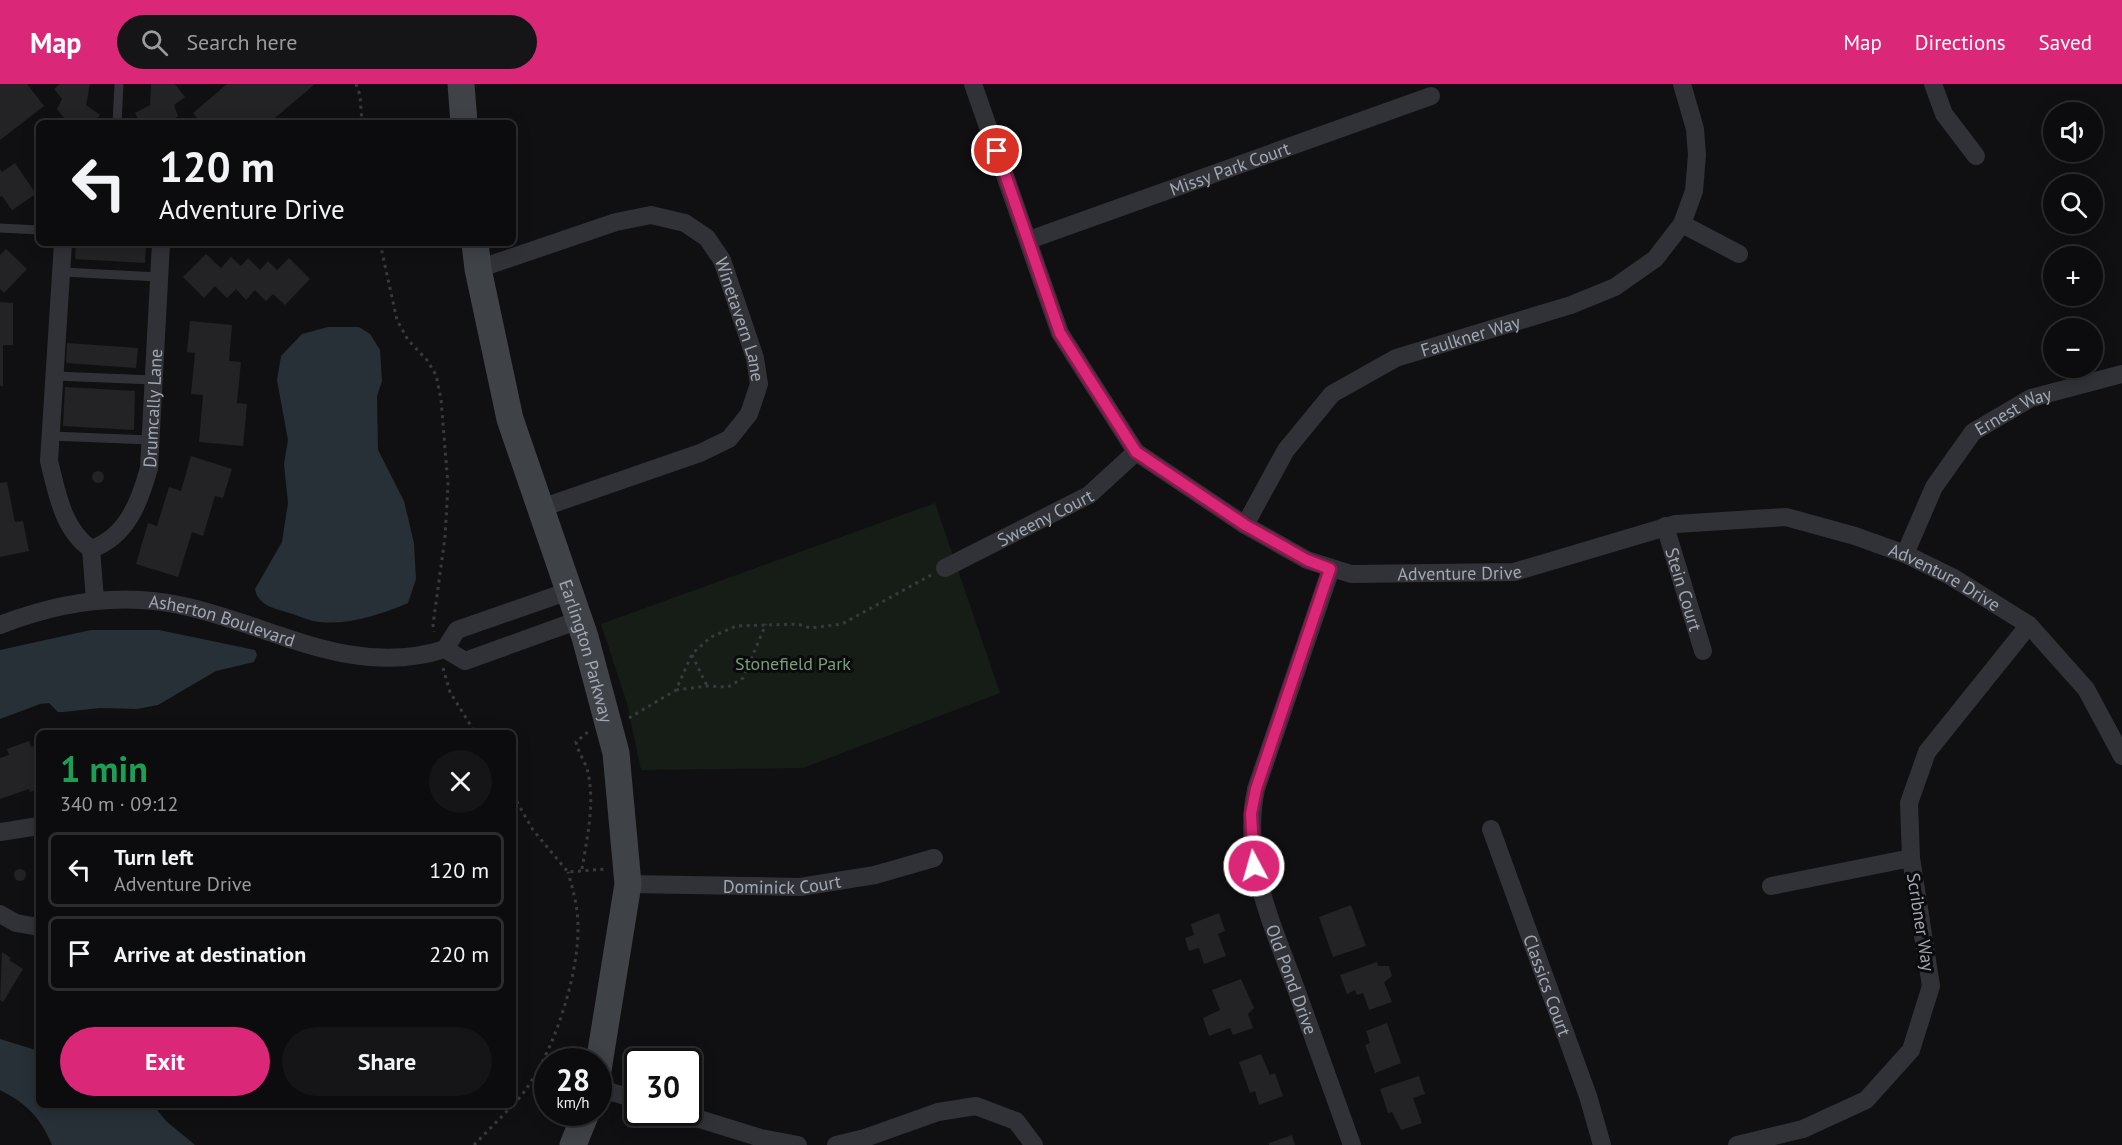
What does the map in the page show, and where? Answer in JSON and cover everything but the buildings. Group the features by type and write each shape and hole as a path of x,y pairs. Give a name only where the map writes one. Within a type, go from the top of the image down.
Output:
{"street":[{"path":"461,84 464,120"},
{"name":"Adventure Drive","path":"973,84 1060,333 1136,452 1245,525 1307,560 1351,574 1514,572 1665,526 1786,517 1855,536 1905,554 1952,577 2029,625 2086,689 2122,756"},
{"name":"Faulkner Way","path":"1245,525 1286,450 1332,393 1396,358 1571,305 1615,288 1655,259 1682,224 1694,191 1697,155 1695,129 1682,84"},
{"path":"1933,84 1944,114 1976,156"},
{"name":"Missy Park Court","path":"1029,240 1431,96"},
{"name":"Winetavern Lane","path":"477,256 616,222 651,216 685,223 707,238 722,260 755,358 759,384 749,414 729,439 700,453 541,508"},
{"path":"1682,224 1739,254"},
{"path":"63,246 49,461 57,494 72,531 92,549 95,599"},
{"name":"Drumcally Lane","path":"92,549 106,544 120,532 140,501 149,468 161,246"},
{"name":"Earlington Parkway","path":"477,256 510,419 579,620 616,753 628,877 601,1048"},
{"name":"Ernest Way","path":"1905,554 1934,487 1973,432 2031,398 2122,374"},
{"name":"Sweeny Court","path":"945,568 1089,495 1136,452"},
{"name":"Stein Court","path":"1665,526 1703,651"},
{"name":"Old Pond Drive","path":"1330,569 1256,789 1251,814 1251,839 1260,891 1352,1145"},
{"path":"442,651 457,630 569,591"},
{"name":"Asherton Boulevard","path":"0,625 95,599 136,600 186,606 349,656 385,659 414,657 442,651 465,661 579,620"},
{"name":"Scribner Way","path":"1737,1145 1803,1129 1866,1100 1911,1050 1931,986 1911,858 1909,803 1927,752 2029,625"},
{"path":"0,832 36,826"},
{"name":"Classics Court","path":"1491,829 1588,1096 1602,1145"},
{"name":"Dominick Court","path":"628,877 800,887 875,875 934,858"},
{"path":"1771,885 1911,858"},
{"path":"0,914 16,923 36,926"},
{"path":"836,1145 865,1138 938,1112 976,1106 1016,1121 1034,1145"},
{"path":"702,1120 761,1138 798,1145"},
{"path":"573,1145 581,1126"}],"lane":[{"path":"117,120 119,84"},
{"path":"0,228 36,230"},
{"path":"62,273 159,277"},
{"path":"55,376 153,380"},
{"path":"50,436 151,440"}],"path":[{"path":"356,84 360,95 362,120"},
{"path":"381,246 397,320 408,340 427,360 436,375 441,399 448,485 445,537 433,625 442,651 450,692 474,730"},
{"path":"676,690 692,654 711,637 736,626 797,624 811,628 842,624 945,568"},
{"path":"582,869 589,824 590,792 588,771 576,742 583,734 608,722 634,718 676,690 707,686 728,687 743,678 766,624"},
{"path":"692,654 707,686"},
{"path":"516,800 533,830 568,872 576,902 578,928 571,979 544,1061 516,1101"},
{"path":"568,872 582,869 628,877"},
{"path":"474,1145 510,1108"}],"green space":[{"name":"Stonefield Park","path":"935,503 1000,693 803,768 641,770 627,703 601,624"}],"shaded area":[{"path":"328,327 359,327 370,334 380,350 382,381 377,396 378,450 404,501 414,543 416,579 408,603 374,616 337,622 313,621 271,607 259,599 255,589 282,542 288,503 284,464 288,440 277,380 281,356 302,334"},
{"path":"91,630 159,630 255,650 257,655 254,662 216,671 158,705 137,709 100,708 58,712 49,703 40,704 0,719 0,650"},
{"path":"0,1039 36,1050 36,1108 156,1108 166,1121 195,1145 52,1145 32,1112 18,1100 0,1090"}],"route":[{"path":"997,151 1060,333 1136,452 1245,525 1307,560 1330,569 1256,789 1251,814 1254,866"}]}
